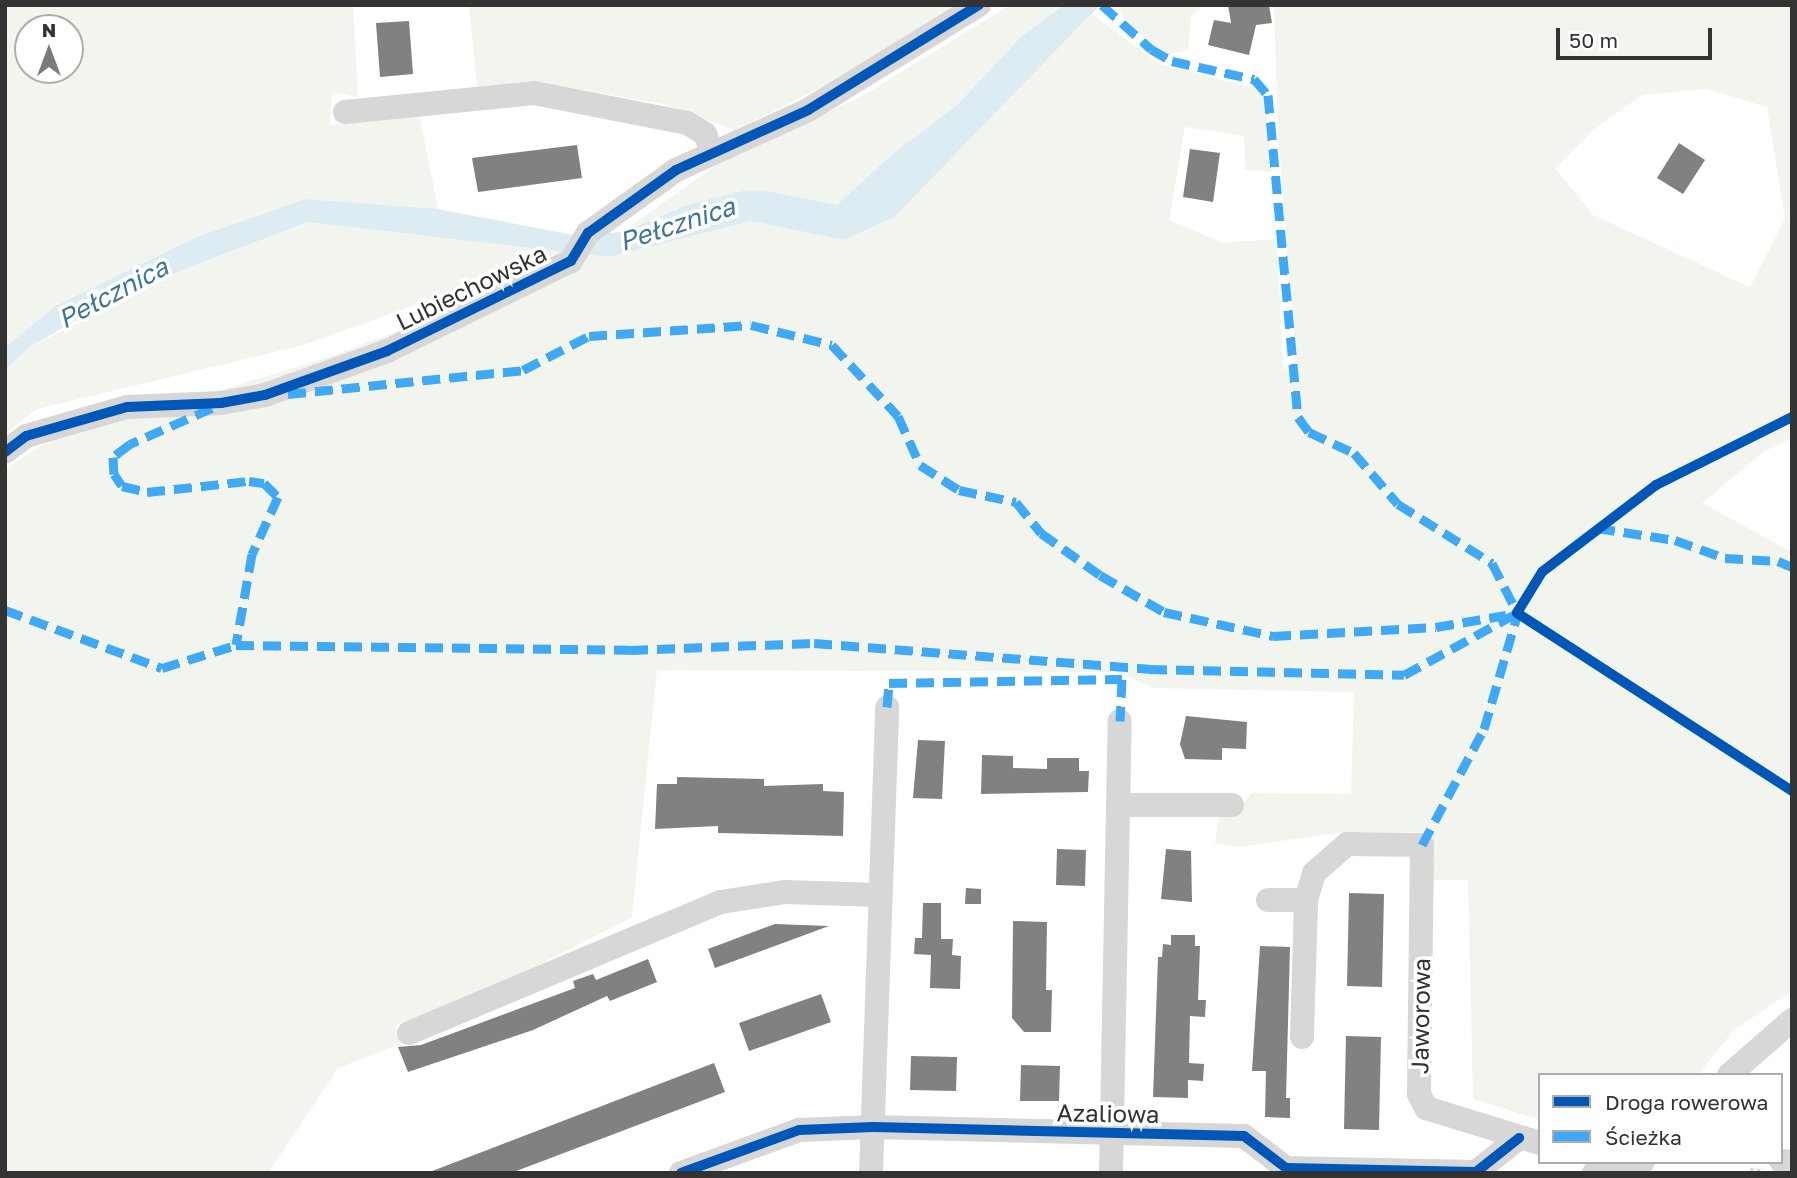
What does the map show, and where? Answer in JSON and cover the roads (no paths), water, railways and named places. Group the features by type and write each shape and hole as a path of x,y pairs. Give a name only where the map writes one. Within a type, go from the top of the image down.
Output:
{"street":[{"name":"Lubiechowska","path":"5,452 26,436 127,408 221,403 325,376 387,351 571,261 597,227 630,200 712,151 808,110 979,5"},
{"path":"345,112 534,93 687,123 705,134 712,151"},
{"path":"872,1173 887,707"},
{"path":"1111,1173 1121,805 1120,721"},
{"path":"1121,805 1232,805"},
{"name":"Jaworowa","path":"1307,900 1314,873 1347,844 1422,845 1419,1094 1426,1108 1530,1140"},
{"path":"409,1033 721,902 785,892 879,895"},
{"path":"1268,900 1307,900 1302,1037"},
{"path":"1731,1073 1792,1020"},
{"name":"Azaliowa","path":"681,1173 799,1130 873,1127 1113,1135 1244,1136 1286,1168 1476,1172 1530,1140"},
{"path":"1600,1168 1629,1164"}],"water":[{"name":"Pełcznica","path":"1064,5 1100,5 894,217 844,240 751,221 610,257 308,222 182,270 73,322 28,348 5,370 5,347 56,306 197,237 306,199 438,209 574,235 622,232 690,204 742,191 767,191 837,205 890,156 956,106 1021,37"}]}
